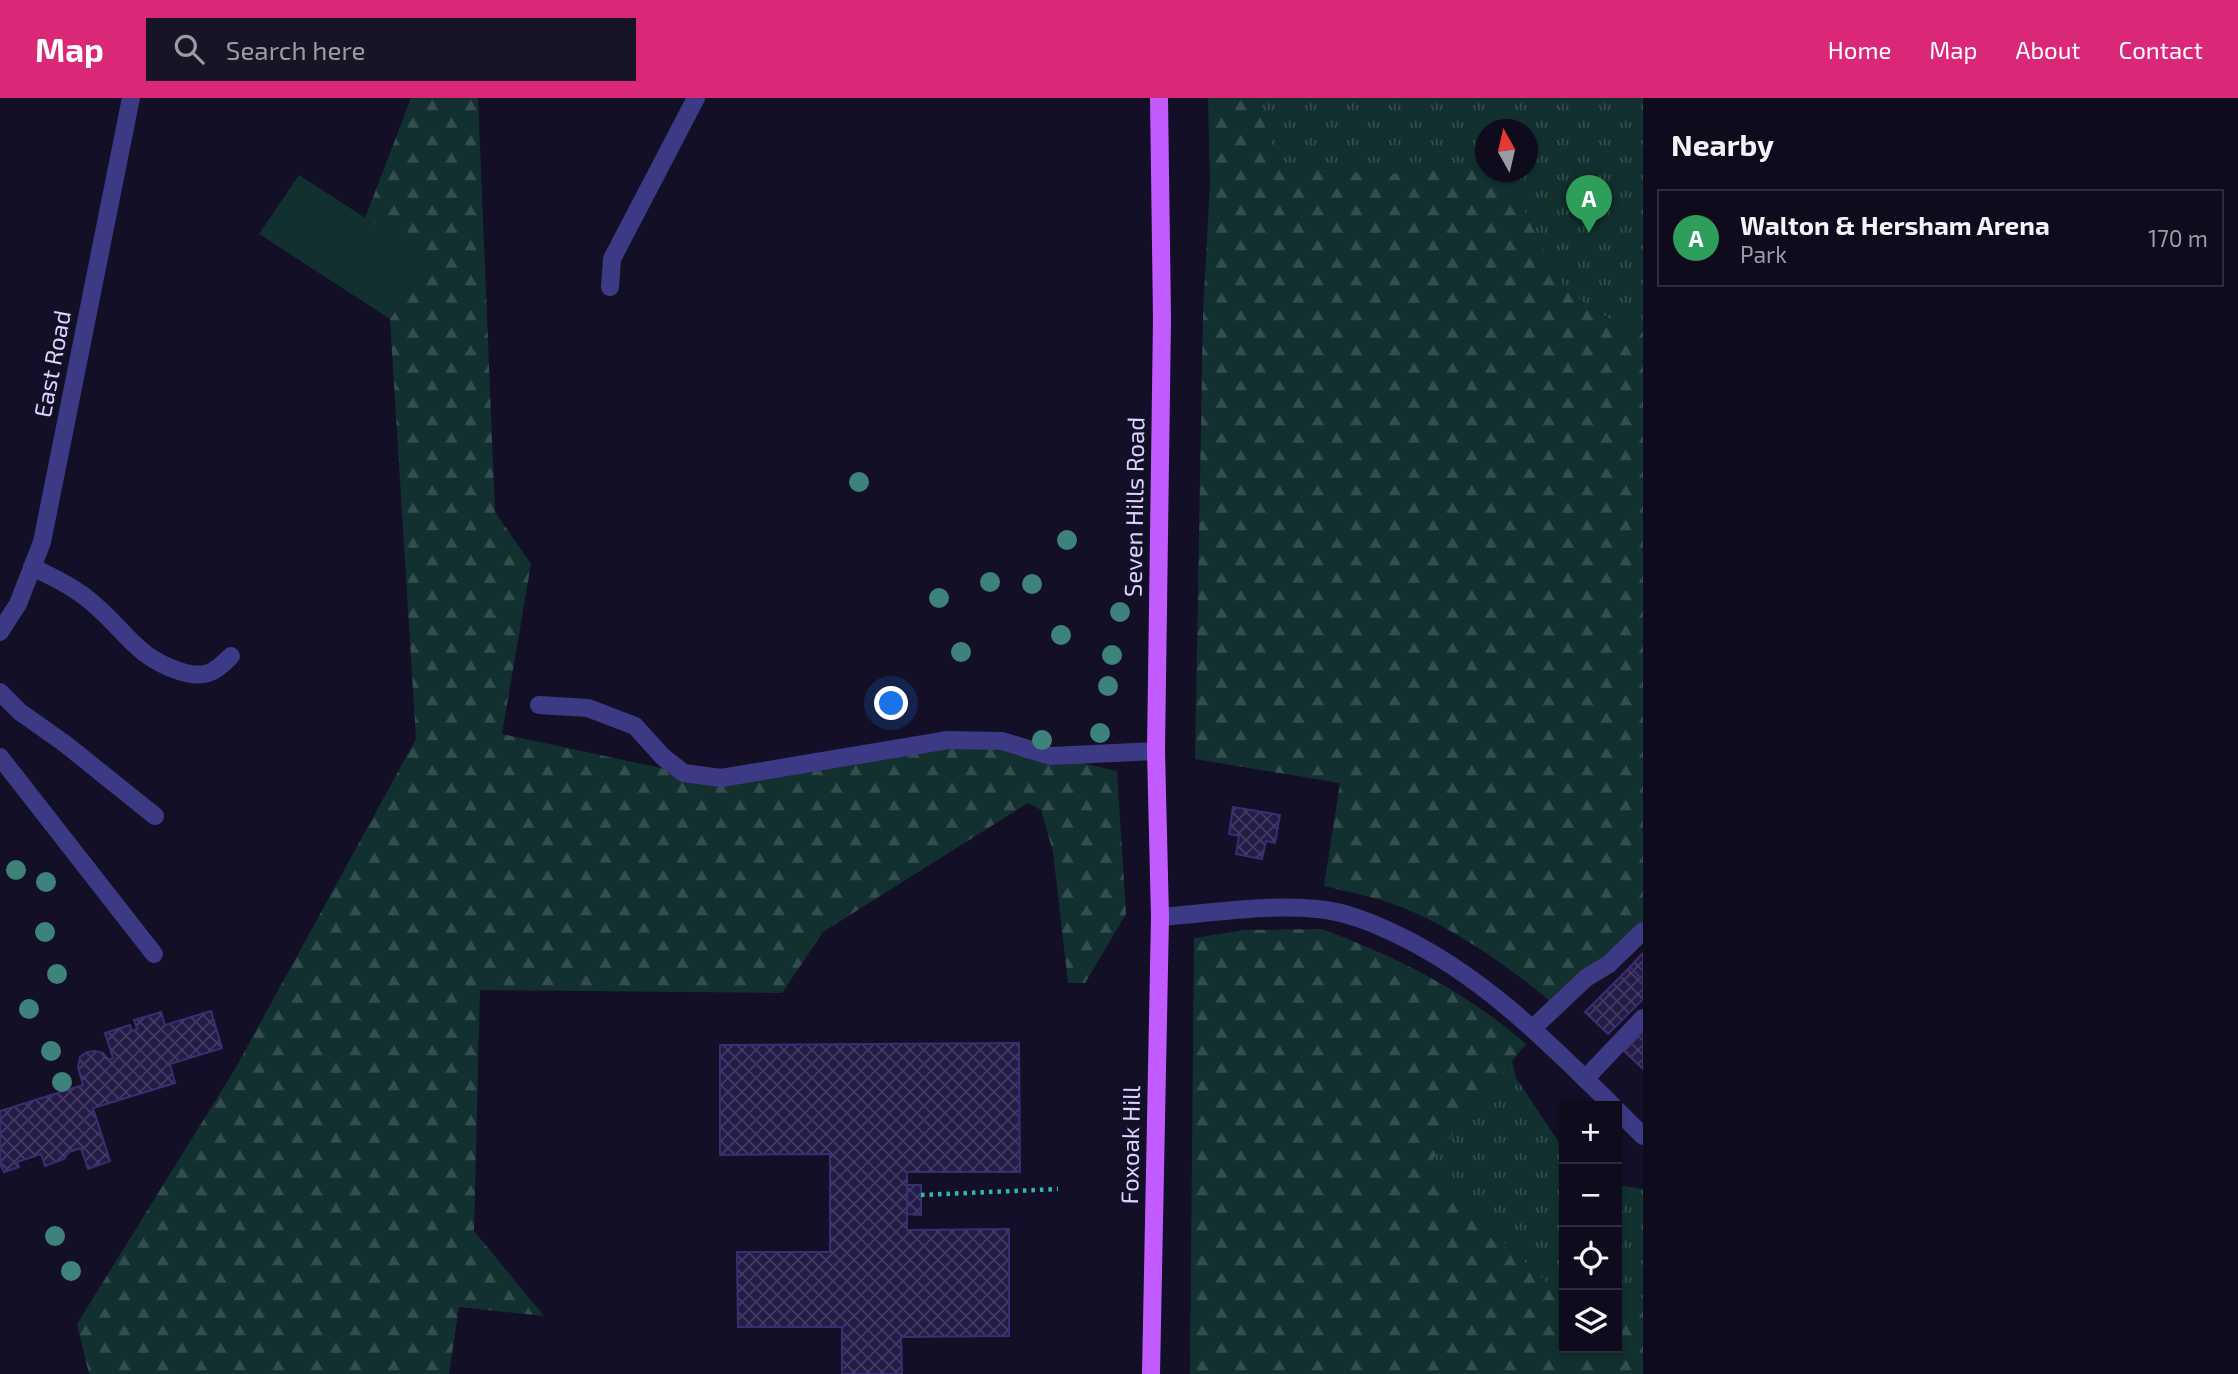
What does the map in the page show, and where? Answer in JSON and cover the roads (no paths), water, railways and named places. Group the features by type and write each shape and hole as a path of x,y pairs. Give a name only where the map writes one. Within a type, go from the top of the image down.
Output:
{"main road":[{"name":"Seven Hills Road","path":"1159,98 1162,319 1156,751 1160,917"},
{"name":"Foxoak Hill","path":"1151,1374 1160,917"}],"street":[{"name":"East Road","path":"0,632 18,604 42,541 131,98"},
{"path":"610,287 612,259 696,98"},
{"path":"32,567 72,587 96,606 138,649 160,665 195,676 218,670 231,656"},
{"path":"0,692 20,712 64,743 155,816"},
{"path":"539,705 588,708 635,726 663,758 684,773 722,778 948,740 1002,741 1051,756 1156,751"},
{"path":"0,757 154,954"},
{"path":"1160,917 1284,908 1320,909 1350,915 1381,927 1448,962 1533,1028 1608,1101"},
{"path":"1533,1028 1586,978 1609,964 1643,930"},
{"path":"1585,1079 1643,1018"},
{"path":"1622,1115 1643,1136"}],"place":[{"name":"Walton & Hersham Arena","path":"1589,233"}]}
